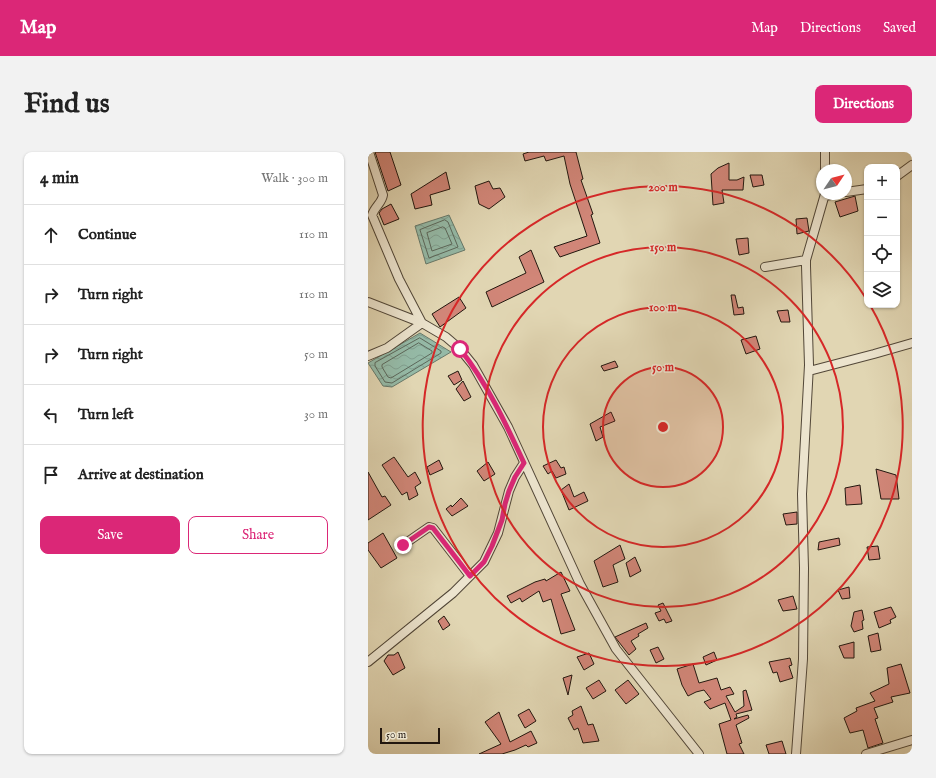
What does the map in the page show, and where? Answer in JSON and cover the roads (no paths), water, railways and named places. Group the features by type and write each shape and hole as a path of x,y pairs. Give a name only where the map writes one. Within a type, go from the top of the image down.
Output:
{"street":[{"path":"369,152 383,195 381,202 374,208 372,215 399,279 422,323"},
{"path":"825,152 825,164"},
{"path":"900,174 912,165"},
{"path":"852,191 864,189"},
{"path":"796,754 802,659 804,568 802,494 809,370 806,260 824,200"},
{"path":"765,267 806,260"},
{"path":"368,302 422,323 446,337 460,349 473,365 508,428 580,584 616,649 699,754"},
{"path":"368,356 388,348 422,323"},
{"path":"809,370 912,343"},
{"path":"368,662 453,593 484,562 502,520 509,491 515,477 524,463"},
{"path":"403,545 429,527 433,528 470,576"},
{"path":"866,754 912,740"}],"water":[{"path":"449,215 465,250 426,264 415,226"},
{"path":"420,333 451,352 392,387 383,386 368,363"}]}
